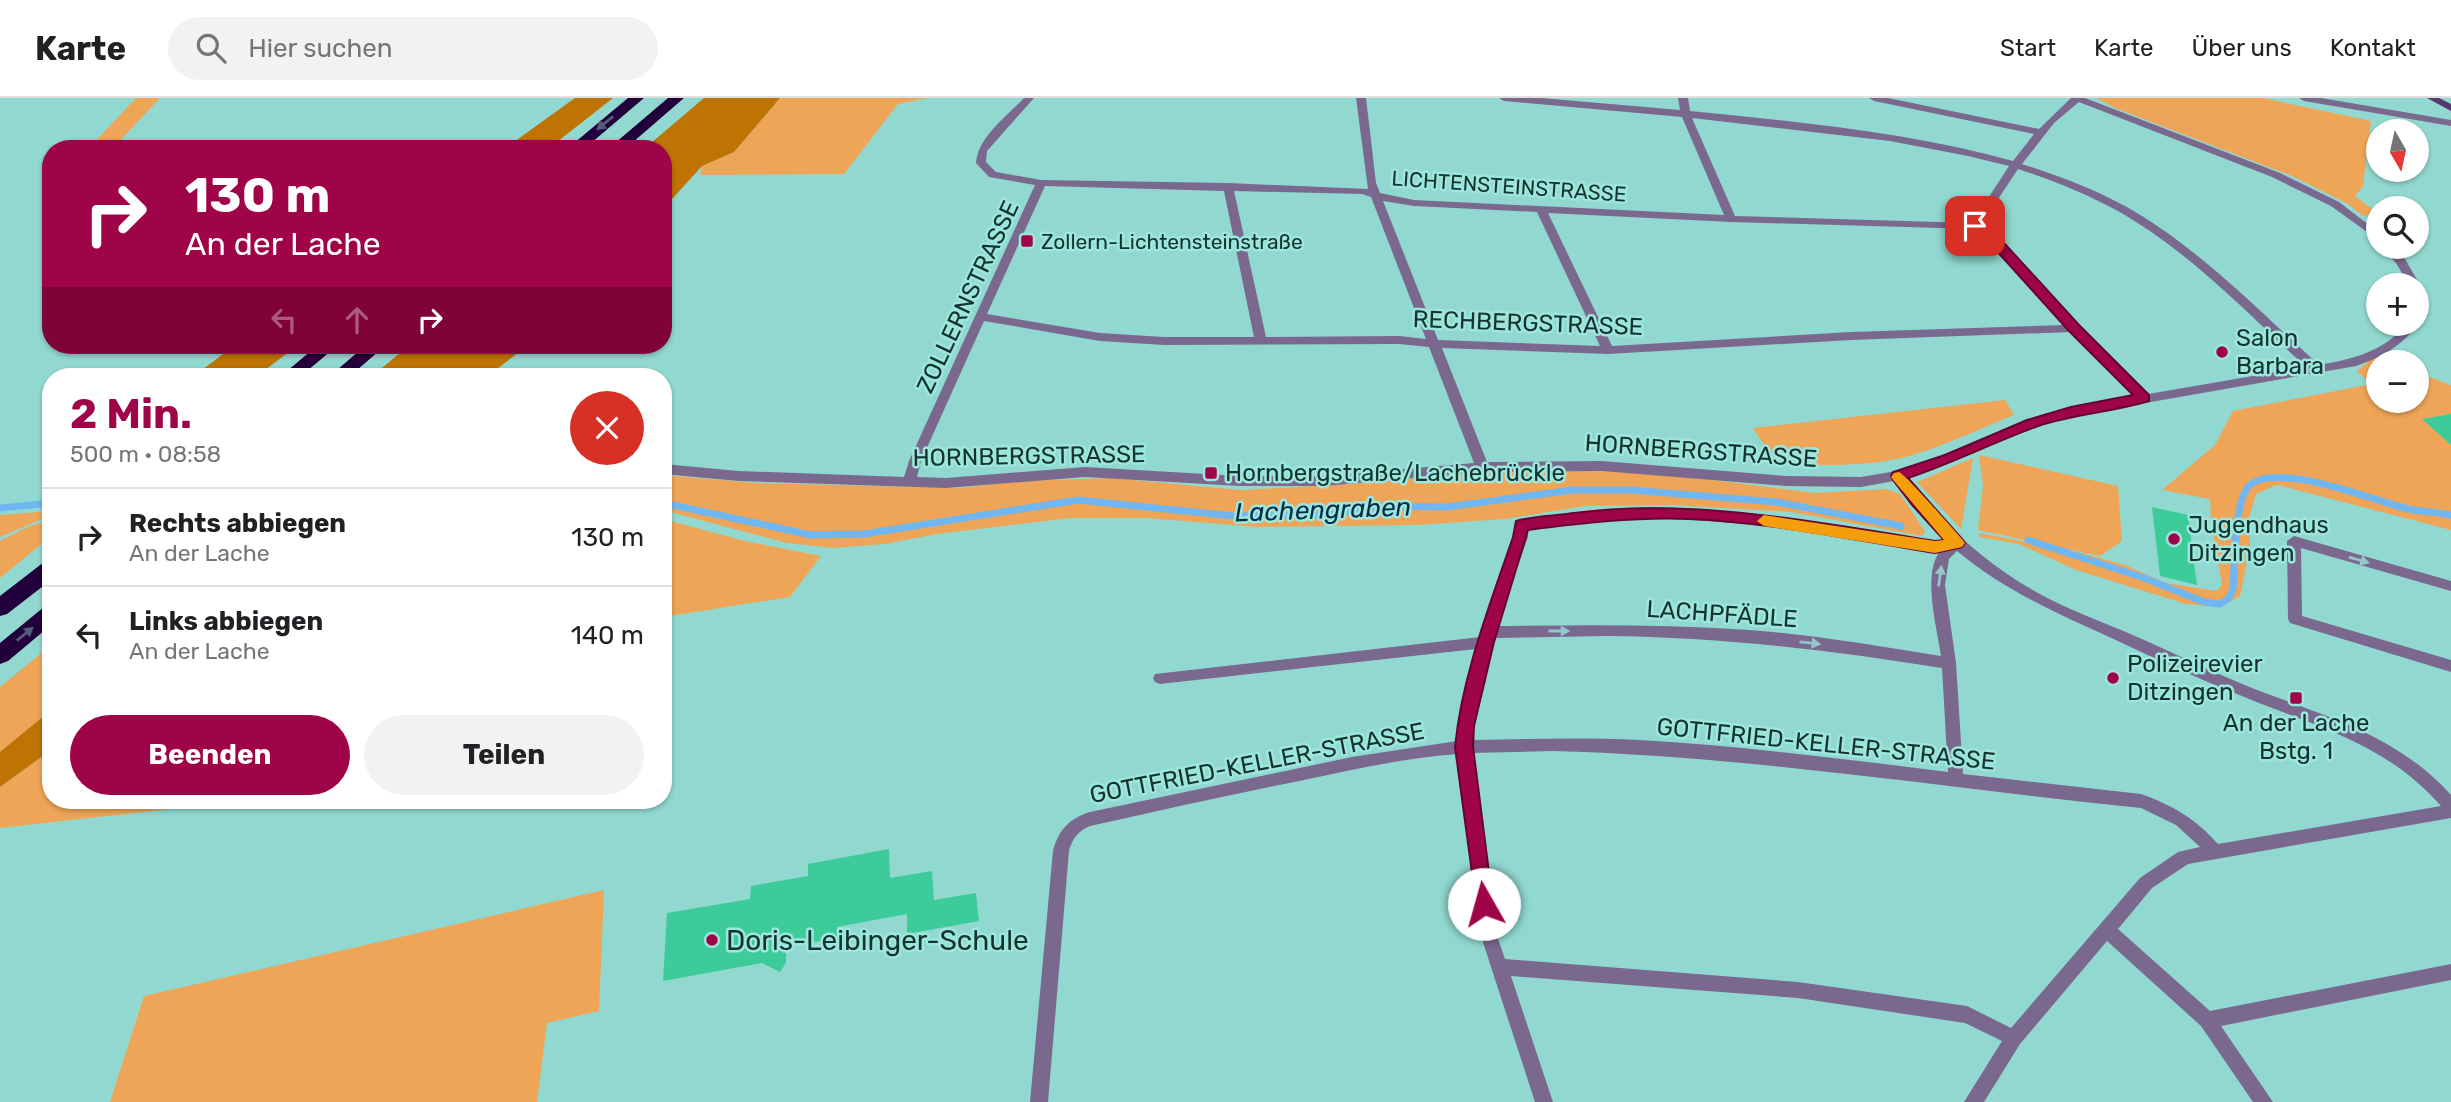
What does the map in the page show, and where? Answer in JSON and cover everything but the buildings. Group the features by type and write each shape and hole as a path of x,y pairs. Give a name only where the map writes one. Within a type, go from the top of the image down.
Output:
{"highway":[{"path":"585,140 637,98"},
{"path":"626,140 677,98"},
{"path":"300,368 318,354"},
{"path":"349,368 366,354"},
{"path":"0,608 42,575"},
{"path":"0,655 42,620"}],"main road":[{"path":"2432,98 2451,108"}],"street":[{"name":"ZOLLERNSTRASSE","path":"909,482 915,461 1041,183 1004,178 985,170 981,163 982,151 1029,98"},
{"path":"1361,98 1371,183 1482,467"},
{"path":"1504,98 1685,113 1908,140 1983,154 2018,164 2099,197 2163,235 2316,369"},
{"path":"1683,98 1685,113 1731,219"},
{"path":"1874,98 2042,132"},
{"path":"2144,398 2074,328 1990,235 1975,226 2042,132 2067,104 2077,98 2233,156 2335,204 2366,228"},
{"path":"2304,98 2451,123"},
{"name":"LICHTENSTEINSTRASSE","path":"1041,183 1363,191 1414,203 1731,219 1975,226"},
{"path":"1228,186 1261,340"},
{"path":"1541,210 1608,350"},
{"name":"RECHBERGSTRASSE","path":"981,317 1100,337 1164,341 1399,340 1433,344 1608,350 1852,336 2074,328"},
{"name":"HORNBERGSTRASSE","path":"672,470 739,476 951,483 1085,472 1240,481 1324,481 1482,467 1602,466 1823,483 1861,482 1898,476 1951,459 2032,423 2071,412 2351,363 2375,356 2403,336"},
{"path":"1898,476 1918,502 1957,543 1982,564 2059,609 2394,754 2427,779 2451,809 2183,858 2146,883 2014,1038 1973,1102"},
{"path":"1544,1102 1487,930 1464,747 1466,726 1488,637 1521,537 1521,525 1619,513 1689,513 1781,523 1935,547 1957,543"},
{"path":"2451,586 2294,541 2295,619 2451,666"},
{"path":"1956,780 1949,663 1938,585 1943,558 1957,543"},
{"name":"LACHPFÄDLE","path":"1160,678 1488,637 1638,631 1723,634 1821,644 1949,663"},
{"name":"GOTTFRIED-KELLER-STRASSE","path":"1040,1102 1061,851 1070,830 1080,822 1090,819 1254,783 1406,753 1464,747 1593,744 1697,750 1797,758 1956,780 2141,801 2171,811 2197,831 2214,851"},
{"path":"2107,930 2207,1020 2264,1102"},
{"path":"1499,967 1798,990 1967,1016 2014,1038"},
{"path":"2207,1020 2451,972"}],"shaded area":[{"path":"136,98 160,98 120,140 96,140"},
{"path":"575,98 613,98 559,140 517,140"},
{"path":"704,98 780,98 734,152 702,166 672,199 672,140 655,140"},
{"path":"780,98 928,98 898,104 844,174 700,175 702,166 734,152"},
{"path":"2096,98 2263,98 2366,120 2363,186 2355,196 2366,205 2366,216 2292,176 2115,108"},
{"path":"223,354 286,354 268,368 205,368"},
{"path":"399,354 516,354 498,368 382,368"},
{"path":"2366,364 2366,379 2357,371"},
{"path":"2429,377 2451,385 2451,414 2423,419 2451,445 2451,530 2277,485 2256,494 2250,515 2250,546 2240,596 2221,607 2186,604 2076,570 2019,544 1979,537 1979,533 2078,552 2125,565 2166,583 2216,591 2222,585 2211,522 2210,499 2162,490 2215,445 2233,411 2366,385 2366,413 2429,413"},
{"path":"2005,400 2014,415 1927,450 1897,459 1867,463 1777,464 1753,428"},
{"path":"1979,455 2118,486 2122,541 2100,556 1978,530 1983,486"},
{"path":"1973,458 1961,529 1917,482"},
{"path":"1642,471 1815,493 1886,489 1900,494 1925,531 1922,536 1791,512 1672,505 1585,506 1505,519 1418,525 1257,527 1147,518 1071,518 937,534 885,544 833,548 787,543 672,512 672,476 756,483 959,488 1020,481 1110,478 1241,490 1366,483 1479,472"},
{"path":"42,512 42,519 0,537 0,515"},
{"path":"672,521 745,541 821,556 790,597 672,616"},
{"path":"42,523 42,543 0,578 0,541"},
{"path":"42,652 42,717 0,752 0,687"},
{"path":"42,717 42,757 0,787 0,752"},
{"path":"42,757 42,809 170,809 0,828 0,787"},
{"path":"604,890 599,1011 547,1023 537,1102 110,1102 144,996"}],"waterway":[{"name":"Lachengraben","path":"2028,540 2144,578 2204,602 2220,604 2229,598 2233,589 2236,533 2245,491 2251,484 2265,478 2305,480 2408,509 2451,515"},
{"name":"Lachengraben","path":"672,505 811,535 864,534 1078,500 1233,516 1328,515 1379,506 1447,507 1572,490 1631,490 1777,502 1901,526"},
{"name":"Lachengraben","path":"0,508 42,504"}],"slow traffic":[{"path":"1764,521 1935,547 1957,543 1918,502 1899,477"}],"place":[{"name":"Zollern-Lichtensteinstraße","path":"1027,241"},
{"name":"Salon Barbara","path":"2222,352"},
{"name":"Hornbergstraße/Lachebrückle","path":"1211,473"},
{"name":"Jugendhaus Ditzingen","path":"2174,539"},
{"name":"Polizeirevier Ditzingen","path":"2113,678"},
{"name":"An der Lache Bstg. 1","path":"2296,698"},
{"name":"Doris-Leibinger-Schule","path":"712,940"}],"route":[{"path":"1484,904 1464,747 1466,726 1486,642 1521,537 1521,525 1619,513 1689,513 1781,523 1935,547 1957,543 1918,502 1898,476 1951,459 2032,423 2071,412 2144,398 2074,328 1990,235 1975,226"}]}
